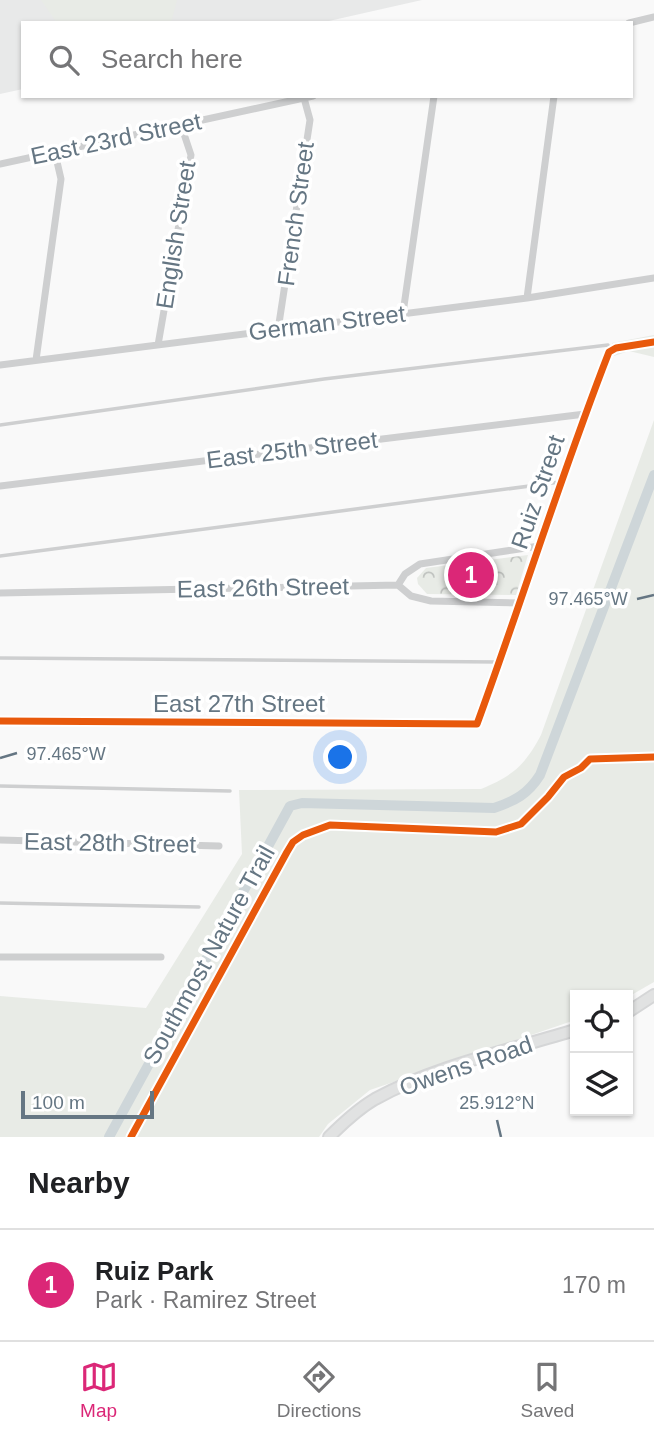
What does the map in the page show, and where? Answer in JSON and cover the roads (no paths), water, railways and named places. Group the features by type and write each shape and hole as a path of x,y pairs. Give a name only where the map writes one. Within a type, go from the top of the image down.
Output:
{"street":[{"path":"633,22 654,17"},
{"name":"East 23rd Street","path":"0,164 304,98"},
{"name":"French Street","path":"278,330 310,120 304,98"},
{"path":"403,313 434,98"},
{"path":"527,298 554,98"},
{"name":"English Street","path":"158,345 191,155 181,125"},
{"path":"36,360 61,179 55,153"},
{"name":"German Street","path":"0,365 527,298 654,278"},
{"name":"Ruiz Street","path":"477,724 609,352"},
{"name":"East 25th Street","path":"0,486 585,414"},
{"path":"398,585 405,575 420,564 539,546"},
{"name":"East 26th Street","path":"0,593 398,585 411,596 431,601 521,603"},
{"name":"East 27th Street","path":"0,721 477,724"},
{"name":"East 28th Street","path":"0,841 219,846"},
{"path":"0,957 161,957"},
{"path":"633,1009 654,995"},
{"name":"Owens Road","path":"329,1137 365,1106 400,1087 433,1074 570,1032"}],"lane":[{"path":"0,425 311,381 608,345 609,352"},
{"path":"0,556 561,482"},
{"path":"0,658 499,662"},
{"path":"0,786 230,791"},
{"path":"0,903 199,907"}],"waterway":[{"path":"109,1137 290,806 302,803 494,808 508,803 531,787 540,775 654,475"}],"place":[{"name":"Ruiz Park","path":"471,575"}]}
